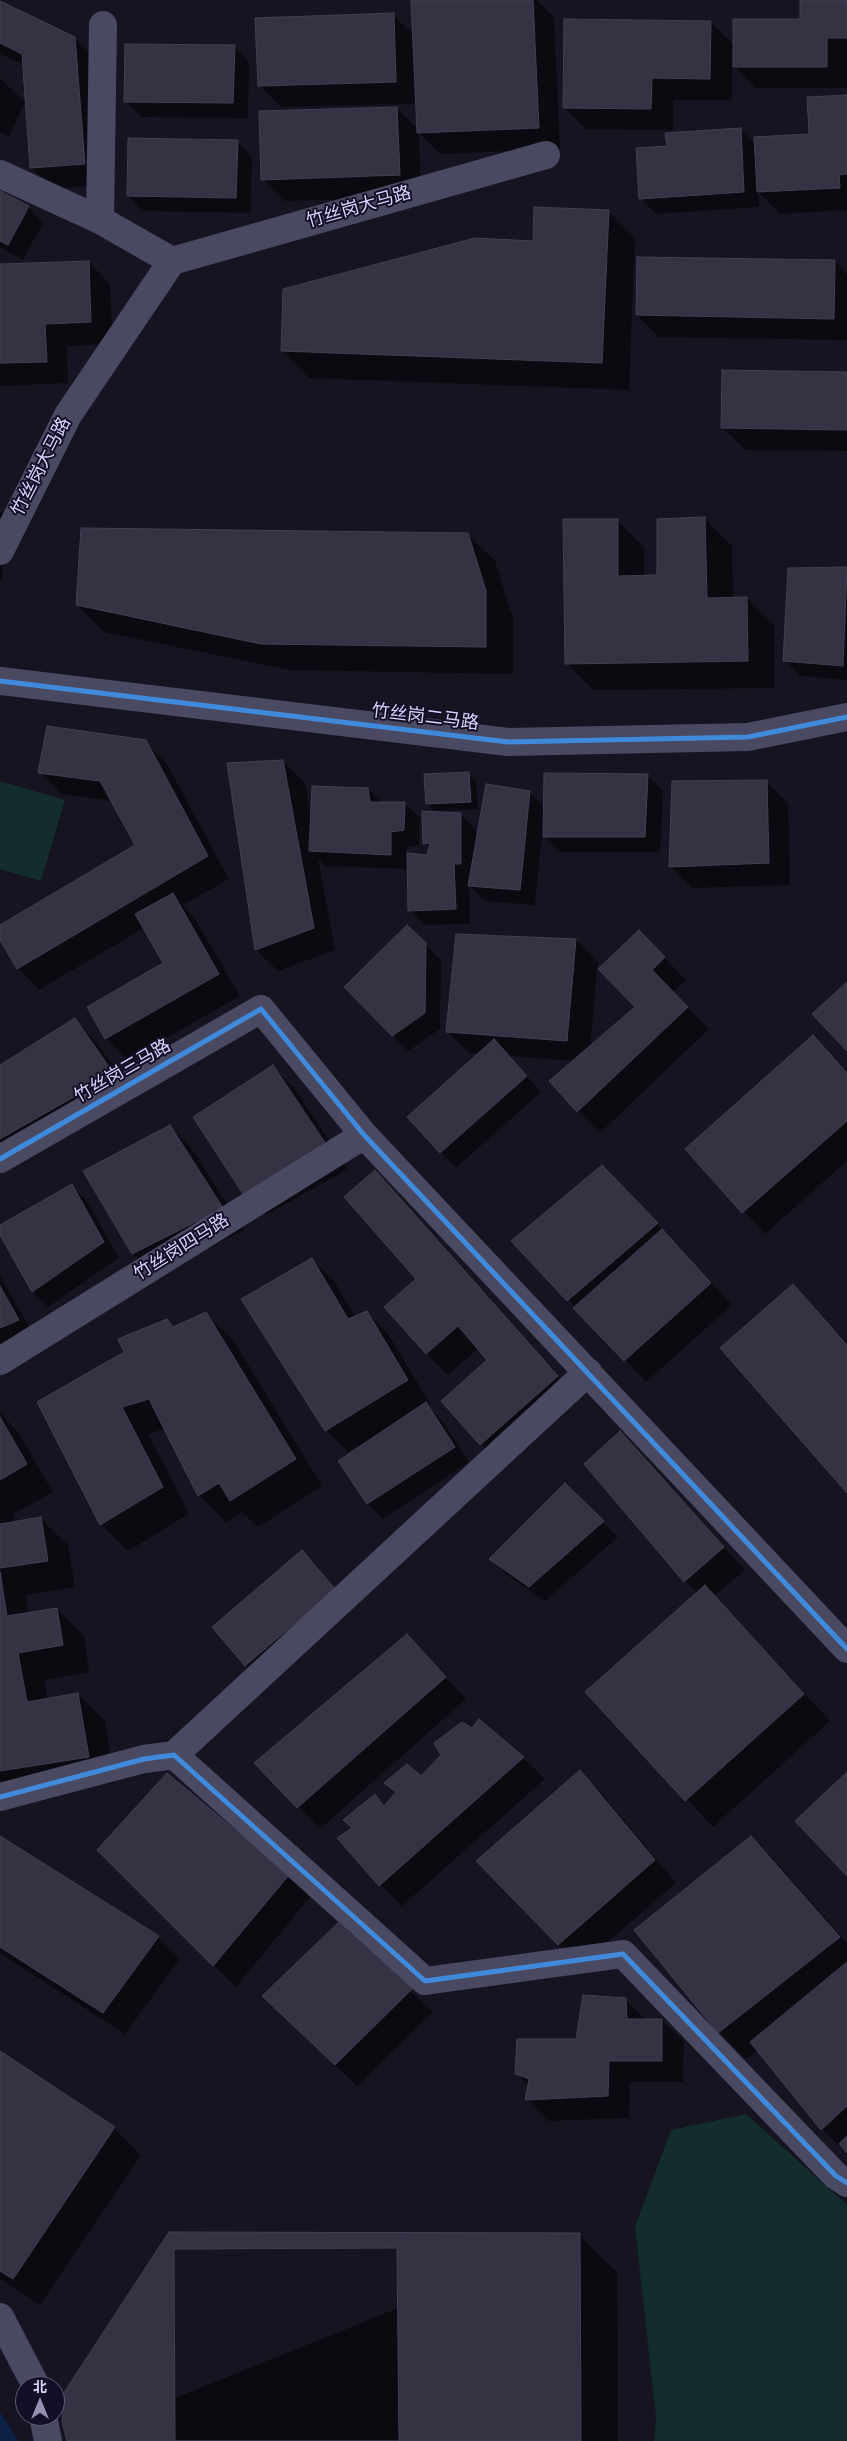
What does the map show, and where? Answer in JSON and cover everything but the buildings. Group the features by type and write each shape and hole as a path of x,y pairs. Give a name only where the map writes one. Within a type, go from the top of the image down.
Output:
{"street":[{"path":"100,220 102,25"},
{"name":"竹丝岗大马路","path":"0,551 68,415 172,261 546,155"},
{"path":"0,174 100,220 172,261"},
{"name":"竹丝岗二马路","path":"0,681 508,742 748,737 847,717"},
{"name":"竹丝岗三马路","path":"0,1159 260,1009 364,1135"},
{"path":"364,1135 847,1649"},
{"name":"竹丝岗四马路","path":"0,1361 364,1135"},
{"path":"0,1797 144,1759 174,1755 588,1372"},
{"path":"174,1755 425,1981 623,1954 829,2168 847,2183"},
{"path":"0,2317 31,2376"},
{"path":"45,2426 48,2441"}],"green space":[{"path":"0,781 65,800 41,881 0,869"},
{"path":"746,2114 847,2205 847,2441 654,2441 656,2417 635,2227 671,2130"}],"water":[{"path":"0,2412 19,2441 0,2441"}],"cycle path":[{"path":"0,681 508,742 748,737 847,717"},
{"path":"0,1159 261,1009 364,1135 847,1649"},
{"path":"0,1797 144,1759 174,1755 425,1981 623,1954 836,2176 847,2183"}]}
